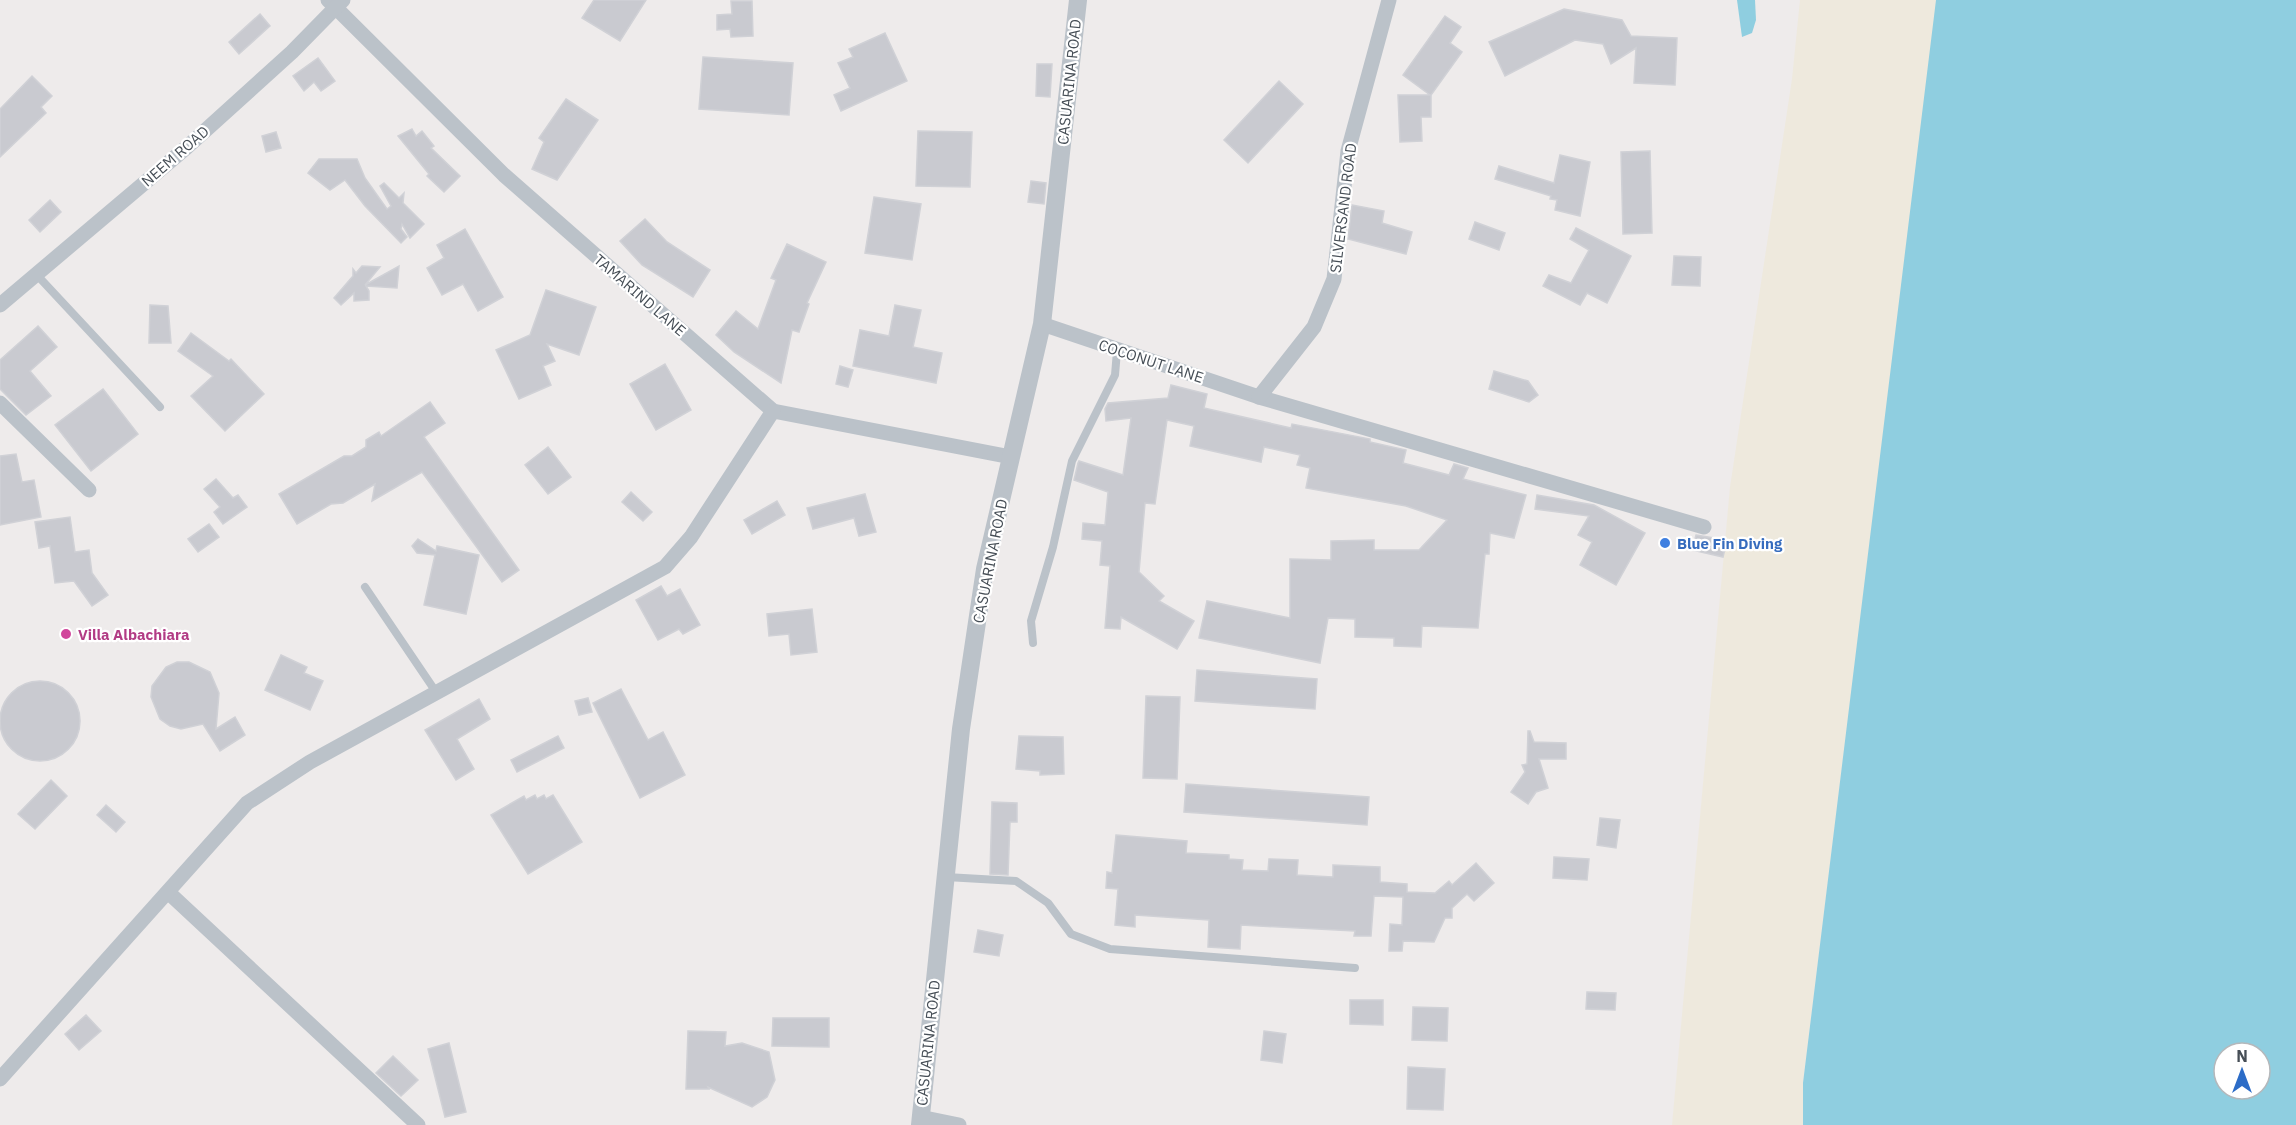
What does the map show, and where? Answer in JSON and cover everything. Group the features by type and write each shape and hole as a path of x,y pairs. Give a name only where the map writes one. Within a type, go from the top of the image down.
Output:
{"street":[{"name":"CASUARINA ROAD","path":"920,1121 961,729 985,570 1042,324 1078,0"},
{"name":"SILVERSAND ROAD","path":"1259,397 1314,327 1334,279 1348,151 1389,0"},
{"name":"NEEM ROAD","path":"0,305 187,147 292,52 335,3"},
{"name":"TAMARIND LANE","path":"335,3 504,175 773,411"},
{"name":"COCONUT LANE","path":"1042,324 1259,397 1704,527"},
{"path":"0,403 89,490"},
{"path":"0,1079 248,803 310,762 665,567 692,537 773,411 1011,457"},
{"path":"169,893 418,1125"},
{"path":"920,1121 959,1125"}],"lane":[{"path":"36,274 160,407"},
{"path":"1033,643 1031,621 1053,547 1072,461 1114,375 1117,351"},
{"path":"365,587 436,692"},
{"path":"944,876 1016,881 1048,903 1071,934 1110,949 1355,968"}],"sand":[{"path":"1800,0 1937,0 1803,1083 1803,1125 1672,1125 1730,487 1792,79"}],"water":[{"path":"1737,0 1755,0 1756,20 1752,33 1742,37"},
{"path":"1936,0 2296,0 2296,1125 1803,1125 1803,1083"}],"building":[{"path":"594,0 646,0 620,41 582,18"},
{"path":"731,1 752,1 753,36 731,37 730,29 717,30 717,15 732,14"},
{"path":"1564,9 1622,20 1631,36 1677,38 1675,85 1634,83 1636,48 1611,64 1603,44 1575,40 1505,76 1489,42"},
{"path":"260,14 270,26 239,54 229,42"},
{"path":"1445,16 1461,27 1450,43 1462,52 1431,95 1431,117 1421,117 1422,141 1400,142 1398,95 1430,95 1403,75"},
{"path":"885,33 907,81 841,111 834,95 850,88 838,63 853,57 849,49"},
{"path":"703,57 793,63 789,115 699,109"},
{"path":"318,58 335,81 321,91 314,82 304,91 293,76"},
{"path":"1037,64 1052,64 1050,97 1036,96"},
{"path":"32,76 52,96 41,107 46,113 0,157 0,109"},
{"path":"1279,81 1303,104 1248,163 1224,140"},
{"path":"566,99 598,120 557,180 532,169 544,142 539,138"},
{"path":"412,129 416,136 422,131 434,146 431,148 460,176 444,192 427,176 429,174 398,136"},
{"path":"918,131 972,132 970,187 916,186"},
{"path":"276,132 281,148 266,152 262,136"},
{"path":"1650,151 1652,233 1623,234 1621,152"},
{"path":"1560,155 1590,162 1580,216 1555,210 1557,200 1550,199 1551,196 1495,179 1499,166 1554,183"},
{"path":"319,159 357,159 365,178 387,209 391,206 380,186 384,183 399,198 404,193 403,203 424,224 410,238 402,224 401,229 407,237 401,243 365,206 345,180 330,190 308,173"},
{"path":"1031,181 1046,183 1044,204 1028,202"},
{"path":"874,197 921,204 912,260 865,253"},
{"path":"50,200 61,212 40,232 29,220"},
{"path":"1352,205 1384,211 1382,223 1412,232 1406,254 1348,239"},
{"path":"645,219 667,242 710,270 693,297 642,265 620,241"},
{"path":"1475,222 1505,233 1499,250 1469,239"},
{"path":"1576,228 1631,256 1607,303 1587,293 1580,305 1543,286 1549,275 1571,283 1589,250 1570,239"},
{"path":"465,229 503,297 478,311 463,284 442,295 427,268 444,258 437,245"},
{"path":"787,244 826,262 807,303 809,304 799,332 792,330 781,383 734,352 716,335 736,311 758,329 776,280 771,278"},
{"path":"1674,256 1701,257 1700,286 1672,285"},
{"path":"362,266 380,267 365,285 399,266 397,288 366,286 369,291 369,300 354,301 354,293 341,305 334,298 353,276 353,269 356,273"},
{"path":"546,290 596,307 579,355 547,344 555,361 543,366 551,385 519,399 496,350 530,335"},
{"path":"150,305 168,306 171,343 149,343"},
{"path":"895,305 921,310 913,347 942,353 936,383 853,366 860,330 889,336"},
{"path":"38,326 57,347 30,371 51,396 26,415 0,389 0,360"},
{"path":"191,333 229,361 231,359 264,394 225,431 191,396 213,376 178,351"},
{"path":"665,364 691,410 656,430 630,384"},
{"path":"840,366 853,370 848,387 836,384"},
{"path":"1494,371 1528,381 1538,395 1529,402 1489,389"},
{"path":"1171,385 1207,394 1204,408 1291,428 1292,424 1370,439 1370,442 1406,450 1403,463 1449,475 1454,464 1468,468 1463,479 1526,495 1514,538 1490,533 1489,554 1485,554 1478,628 1422,626 1421,647 1394,646 1394,638 1355,637 1355,619 1328,618 1320,663 1199,638 1207,601 1290,618 1290,559 1331,560 1331,541 1374,540 1374,550 1419,550 1447,520 1406,506 1306,488 1310,468 1297,465 1300,455 1264,447 1261,462 1190,446 1194,426 1167,420 1155,504 1145,503 1139,572 1164,596 1159,601 1194,621 1177,649 1121,617 1120,629 1105,628 1110,566 1100,565 1102,541 1082,539 1083,523 1105,525 1108,492 1074,480 1078,463 1079,461 1123,475 1131,418 1106,421 1105,409 1108,403 1168,398"},
{"path":"103,389 138,434 91,471 55,425"},
{"path":"430,402 445,423 424,437 519,570 502,582 422,472 372,501 375,484 343,503 331,504 297,524 279,494 344,456 352,456 366,447 366,440 379,432 381,436"},
{"path":"548,447 571,477 548,494 525,465"},
{"path":"16,454 22,482 34,480 41,517 0,525 0,456"},
{"path":"216,479 233,498 238,495 247,507 223,524 214,512 220,507 204,489"},
{"path":"631,492 652,512 643,521 622,502"},
{"path":"865,494 876,532 859,536 854,518 813,529 807,508"},
{"path":"1537,495 1594,505 1645,533 1616,585 1580,565 1592,542 1578,535 1589,516 1535,509"},
{"path":"777,501 785,515 752,534 744,520"},
{"path":"70,517 75,552 89,550 92,573 108,595 92,606 74,581 55,583 50,546 39,548 35,522"},
{"path":"209,524 219,537 198,552 188,539"},
{"path":"1696,535 1727,540 1723,557 1692,550"},
{"path":"418,539 436,551 437,546 479,555 466,614 424,605 435,555 417,553 412,546"},
{"path":"661,586 667,596 680,589 700,625 683,634 679,629 658,640 636,600"},
{"path":"812,609 817,652 791,655 789,634 769,636 767,614"},
{"path":"281,655 307,667 304,673 323,681 310,710 265,690"},
{"path":"177,662 189,662 210,672 219,693 216,729 235,717 245,735 220,751 203,724 181,729 170,726 160,719 151,697 152,686 166,667"},
{"path":"1197,670 1317,679 1315,709 1195,701"},
{"path":"40,681 55,684 68,693 77,706 80,721 77,736 68,749 55,758 40,761 25,758 12,749 3,736 0,721 3,706 12,693 25,684"},
{"path":"621,689 648,740 663,732 685,775 640,798 593,703"},
{"path":"1146,696 1180,697 1177,779 1143,778"},
{"path":"588,698 592,712 579,715 575,701"},
{"path":"479,699 490,719 457,739 474,769 456,780 425,730"},
{"path":"1528,731 1534,742 1566,743 1566,759 1539,759 1548,788 1536,792 1528,804 1511,792 1525,772 1522,765 1527,764"},
{"path":"558,736 564,748 517,772 511,760"},
{"path":"1019,736 1063,737 1064,774 1040,775 1040,771 1016,769"},
{"path":"51,780 67,796 35,829 18,814"},
{"path":"1186,784 1369,797 1367,825 1184,812"},
{"path":"535,795 537,799 544,795 546,799 553,795 582,842 528,874 491,815 524,796 526,800"},
{"path":"992,802 1017,803 1017,822 1010,822 1008,875 990,874"},
{"path":"106,805 125,822 116,832 97,815"},
{"path":"1600,818 1620,820 1616,848 1597,845"},
{"path":"1116,835 1187,841 1186,853 1229,855 1229,859 1243,860 1242,870 1268,871 1269,859 1298,860 1297,875 1333,877 1333,865 1380,867 1380,882 1407,884 1407,892 1435,893 1449,881 1452,885 1476,863 1494,883 1474,901 1467,894 1452,908 1452,918 1445,918 1434,942 1403,941 1402,951 1389,951 1390,924 1402,925 1403,897 1374,896 1371,936 1354,936 1355,931 1241,925 1240,949 1208,947 1209,920 1135,915 1135,927 1115,925 1118,889 1106,888 1107,872 1112,873"},
{"path":"1554,857 1589,859 1587,880 1553,878"},
{"path":"978,930 1003,935 999,956 974,952"},
{"path":"1587,992 1616,993 1615,1010 1586,1009"},
{"path":"1350,1000 1383,1000 1383,1025 1350,1024"},
{"path":"1413,1007 1448,1008 1447,1041 1412,1040"},
{"path":"86,1015 101,1031 79,1050 65,1034"},
{"path":"773,1018 829,1018 829,1047 772,1046"},
{"path":"688,1031 726,1032 725,1046 742,1043 769,1052 775,1080 767,1097 752,1107 708,1087 709,1089 686,1089"},
{"path":"1264,1031 1286,1034 1282,1063 1261,1060"},
{"path":"449,1043 466,1112 445,1117 428,1049"},
{"path":"393,1056 418,1080 401,1096 376,1073"},
{"path":"1408,1067 1445,1069 1443,1110 1407,1109"}],"place":[{"name":"Blue Fin Diving","path":"1665,543"},
{"name":"Villa Albachiara","path":"66,634"}]}
